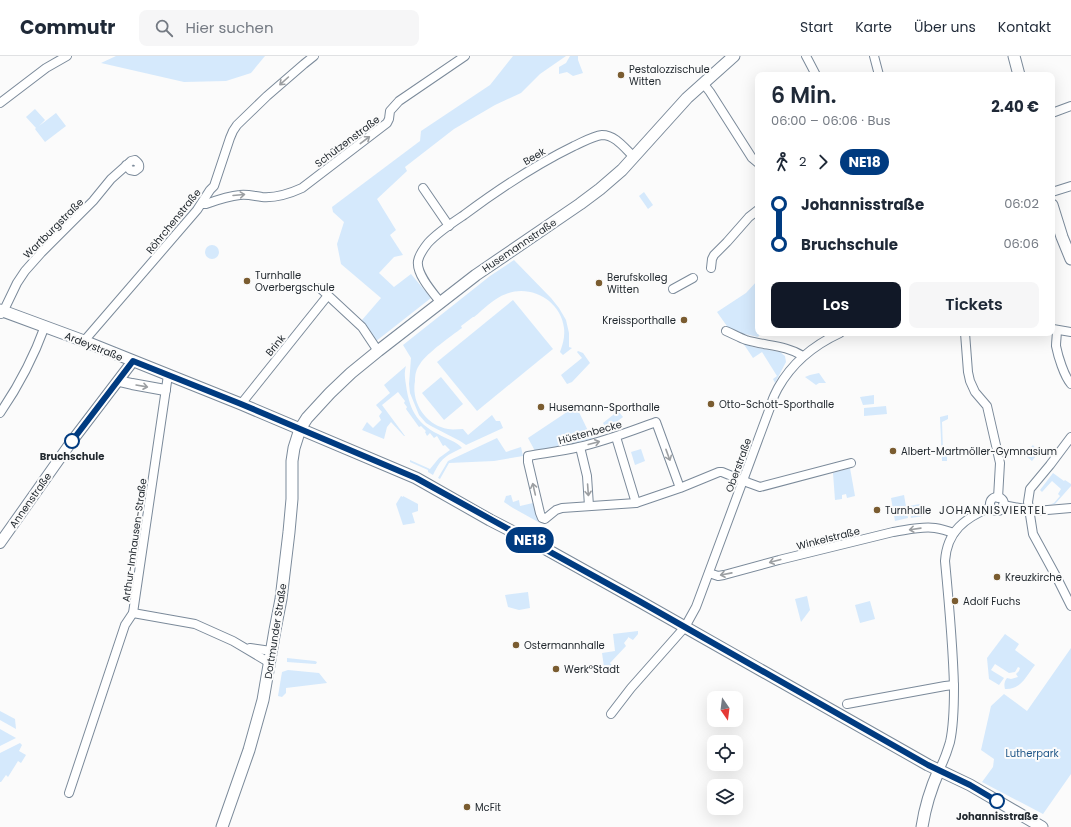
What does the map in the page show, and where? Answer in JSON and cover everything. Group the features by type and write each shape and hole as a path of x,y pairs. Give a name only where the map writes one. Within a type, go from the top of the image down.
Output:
{"main road":[{"name":"Husemannstraße","path":"300,429 308,416 330,393 351,373 378,351 476,275 593,195 622,170 676,110 703,83 734,56"},
{"path":"1014,56 1018,72"},
{"path":"1055,215 1071,259"},
{"name":"Ardeystraße","path":"1,312 45,326 84,341 241,404 416,478 850,721 939,770 970,785 1042,827"},
{"name":"Dortmunder Straße","path":"222,827 255,731 263,700 281,599 292,499 292,461 295,443 300,429"},
{"path":"922,827 924,814 933,783 939,770"}],"street":[{"path":"0,103 55,60 67,56"},
{"name":"Röhrchenstraße","path":"84,341 202,203 214,186 232,131 267,96 314,56"},
{"name":"Schützenstraße","path":"202,203 206,204 220,199 248,194 262,197 274,196 287,194 302,188 388,123 390,111 399,101 465,56"},
{"path":"806,56 814,72"},
{"path":"874,56 878,72"},
{"path":"703,83 755,160"},
{"path":"1055,112 1071,106"},
{"name":"Beek","path":"441,303 420,274 418,262 421,252 428,243 448,226 513,180 553,157 596,136 604,136 615,139 634,157"},
{"name":"Wartburgstraße","path":"1,312 25,271 41,253 94,201 111,179 126,165"},
{"path":"214,186 213,192 215,196 220,199"},
{"path":"1055,191 1071,186"},
{"path":"423,188 448,226"},
{"path":"711,268 714,255 755,212"},
{"path":"674,289 692,278"},
{"path":"320,288 362,327 378,351"},
{"name":"Brink","path":"241,404 325,299"},
{"path":"0,413 15,391 24,374 36,350 45,326"},
{"path":"1055,329 1071,332"},
{"path":"726,331 746,340 786,348 803,356"},
{"name":"Oberstraße","path":"611,714 631,688 684,627 696,607 772,399 789,372 803,356 822,342 834,336"},
{"path":"966,336 968,372 970,381 975,392 987,406 1000,463 998,498"},
{"path":"1055,336 1058,355 1071,384"},
{"name":"Annenstraße","path":"0,543 72,441 133,361"},
{"name":"Arthur-Imhausen-Straße","path":"69,793 125,625 133,613 168,375"},
{"path":"119,381 165,390"},
{"name":"Hüstenbecke","path":"589,506 562,508 556,510 545,519 542,518 528,462 528,456 580,447 616,437 656,422 680,488"},
{"path":"616,437 636,503"},
{"path":"1071,437 1050,466 1030,489 1028,498 1033,534 1071,606"},
{"path":"580,447 587,476 589,506 636,503 680,488 719,472 757,486 764,486 851,463"},
{"path":"998,498 1002,500 1003,505"},
{"path":"991,507 990,503 992,500 998,498"},
{"path":"1003,505 1036,512 1071,508"},
{"path":"991,507 994,510 998,510 1001,509 1003,505"},
{"path":"939,770 945,758 950,740 954,685 945,561 947,546 954,533 962,524 976,514 991,507"},
{"name":"Winkelstraße","path":"709,573 718,576 724,575 893,532 922,528 935,528 954,533"},
{"path":"133,613 196,624 233,640 244,647 271,657"},
{"path":"846,704 954,685"}],"green space":[{"path":"116,56 265,56 251,73 226,81 184,82 101,63"},
{"path":"513,56 566,56 540,74 521,93 495,105 454,129 405,167 407,171 377,199 396,230 390,235 403,255 394,257 379,273 394,287 411,274 431,298 375,342 362,320 381,298 341,264 337,244 344,222 333,212 332,207 420,141 421,131 490,85"},
{"path":"570,56 578,56 583,73 573,76 567,72 559,74 559,67 566,63"},
{"path":"35,109 45,120 39,126 56,113 66,126 45,142 35,129 36,128 26,117"},
{"path":"644,192 653,205 648,209 639,196"},
{"path":"209,245 215,245 219,249 219,255 215,259 209,259 205,255 205,249"},
{"path":"514,260 559,308 566,320 569,333 569,347 572,348 563,355 560,352 564,340 564,328 562,318 551,303 535,293 516,291 506,294 493,301 461,326 462,328 428,355 417,370 414,389 418,405 427,418 440,427 463,429 468,435 492,415 496,421 500,421 503,428 466,445 426,423 419,415 410,393 409,384 411,358 403,345 490,276"},
{"path":"755,283 755,336 759,336 758,337 729,329 717,312 746,293"},
{"path":"513,300 553,349 477,411 437,362"},
{"path":"743,343 753,347 780,352 785,356 786,362 775,383 773,379 777,376 762,352 753,358"},
{"path":"577,352 583,353 590,363 572,382 567,384 561,375 582,358"},
{"path":"406,366 405,376 407,393 412,408 419,420 430,430 454,442 462,448 444,458 433,475 428,472 428,470 410,462 410,460 430,469 439,458 450,450 445,445 443,446 437,436 434,438 430,433 427,436 426,431 421,426 419,427 406,409 407,407 404,403 405,401 398,392 382,405 405,436 391,422 387,427 384,439 362,430 367,422 373,428 381,420 379,416 382,412 376,405 390,393 384,385"},
{"path":"819,373 826,383 819,383 816,385 805,377 810,375"},
{"path":"441,377 463,404 444,420 422,393"},
{"path":"874,395 874,404 863,405 860,397"},
{"path":"576,406 592,439 535,451 528,438"},
{"path":"886,406 887,414 864,416 864,408"},
{"path":"618,411 623,417 607,429 603,423"},
{"path":"948,415 948,419 942,422 943,450 947,451 947,461 942,461 940,417"},
{"path":"497,438 506,452 521,447 523,456 494,461 449,463 440,479 438,478 448,461"},
{"path":"1033,445 1039,452 1032,461 1024,454"},
{"path":"641,449 645,461 635,465 631,452"},
{"path":"850,468 855,496 847,498 846,494 842,495 842,499 835,500 833,473"},
{"path":"1053,473 1071,484 1071,486 1055,504 1049,505 1054,503 1060,496 1058,494 1061,489 1052,481 1042,492 1040,490"},
{"path":"511,495 513,502 519,500 520,506 533,503 540,523 504,502 506,496"},
{"path":"904,495 908,518 895,521 891,498"},
{"path":"401,496 418,504 418,511 412,513 415,523 403,525 396,504"},
{"path":"920,504 923,516 911,518 909,506"},
{"path":"528,592 530,608 519,610 508,607 505,595"},
{"path":"807,596 810,610 801,622 795,599"},
{"path":"870,601 875,619 860,623 855,605"},
{"path":"638,631 638,634 633,640 628,637 624,643 626,646 610,663 613,667 609,672 604,667 602,653 615,651 613,634"},
{"path":"1005,634 1019,644 1015,650 1035,665 1023,682 1011,689 1005,689 1004,684 1007,678 1011,679 1018,677 1016,674 1020,668 1018,667 1015,672 1009,673 995,664 991,670 1004,678 999,685 989,679 987,658"},
{"name":"Lutherpark","path":"1071,648 1071,774 1043,814 982,782 993,767 994,759 981,750 991,706 1004,694 1027,711"},
{"path":"287,658 317,662 315,664 287,662"},
{"path":"288,670 319,673 327,683 286,688 286,693 282,697 278,696 282,672"},
{"path":"0,711 15,719 16,729 0,720"},
{"path":"0,729 16,738 0,746"},
{"path":"20,743 22,745 19,751 26,755 21,763 18,761 8,777 6,775 0,782 0,753"}],"bus line":[{"name":"NE18","path":"72,441 133,361 241,404 416,478 639,601 928,765 970,785 997,801"}],"place":[{"name":"Pestalozzischule Witten","path":"621,75"},
{"name":"Turnhalle Overbergschule","path":"247,281"},
{"name":"Berufskolleg Witten","path":"599,283"},
{"name":"Kreissporthalle","path":"684,320"},
{"name":"Otto-Schott-Sporthalle","path":"711,404"},
{"name":"Husemann-Sporthalle","path":"541,407"},
{"name":"Bruchschule","path":"72,441"},
{"name":"Albert-Martmöller-Gymnasium","path":"893,451"},
{"name":"Turnhalle","path":"877,510"},
{"name":"Kreuzkirche","path":"997,577"},
{"name":"Adolf Fuchs","path":"955,601"},
{"name":"Ostermannhalle","path":"516,645"},
{"name":"Werk°Stadt","path":"556,669"},
{"name":"Johannisstraße","path":"997,801"},
{"name":"McFit","path":"467,807"}],"district":[{"name":"JOHANNISVIERTEL","path":"993,510"}]}
